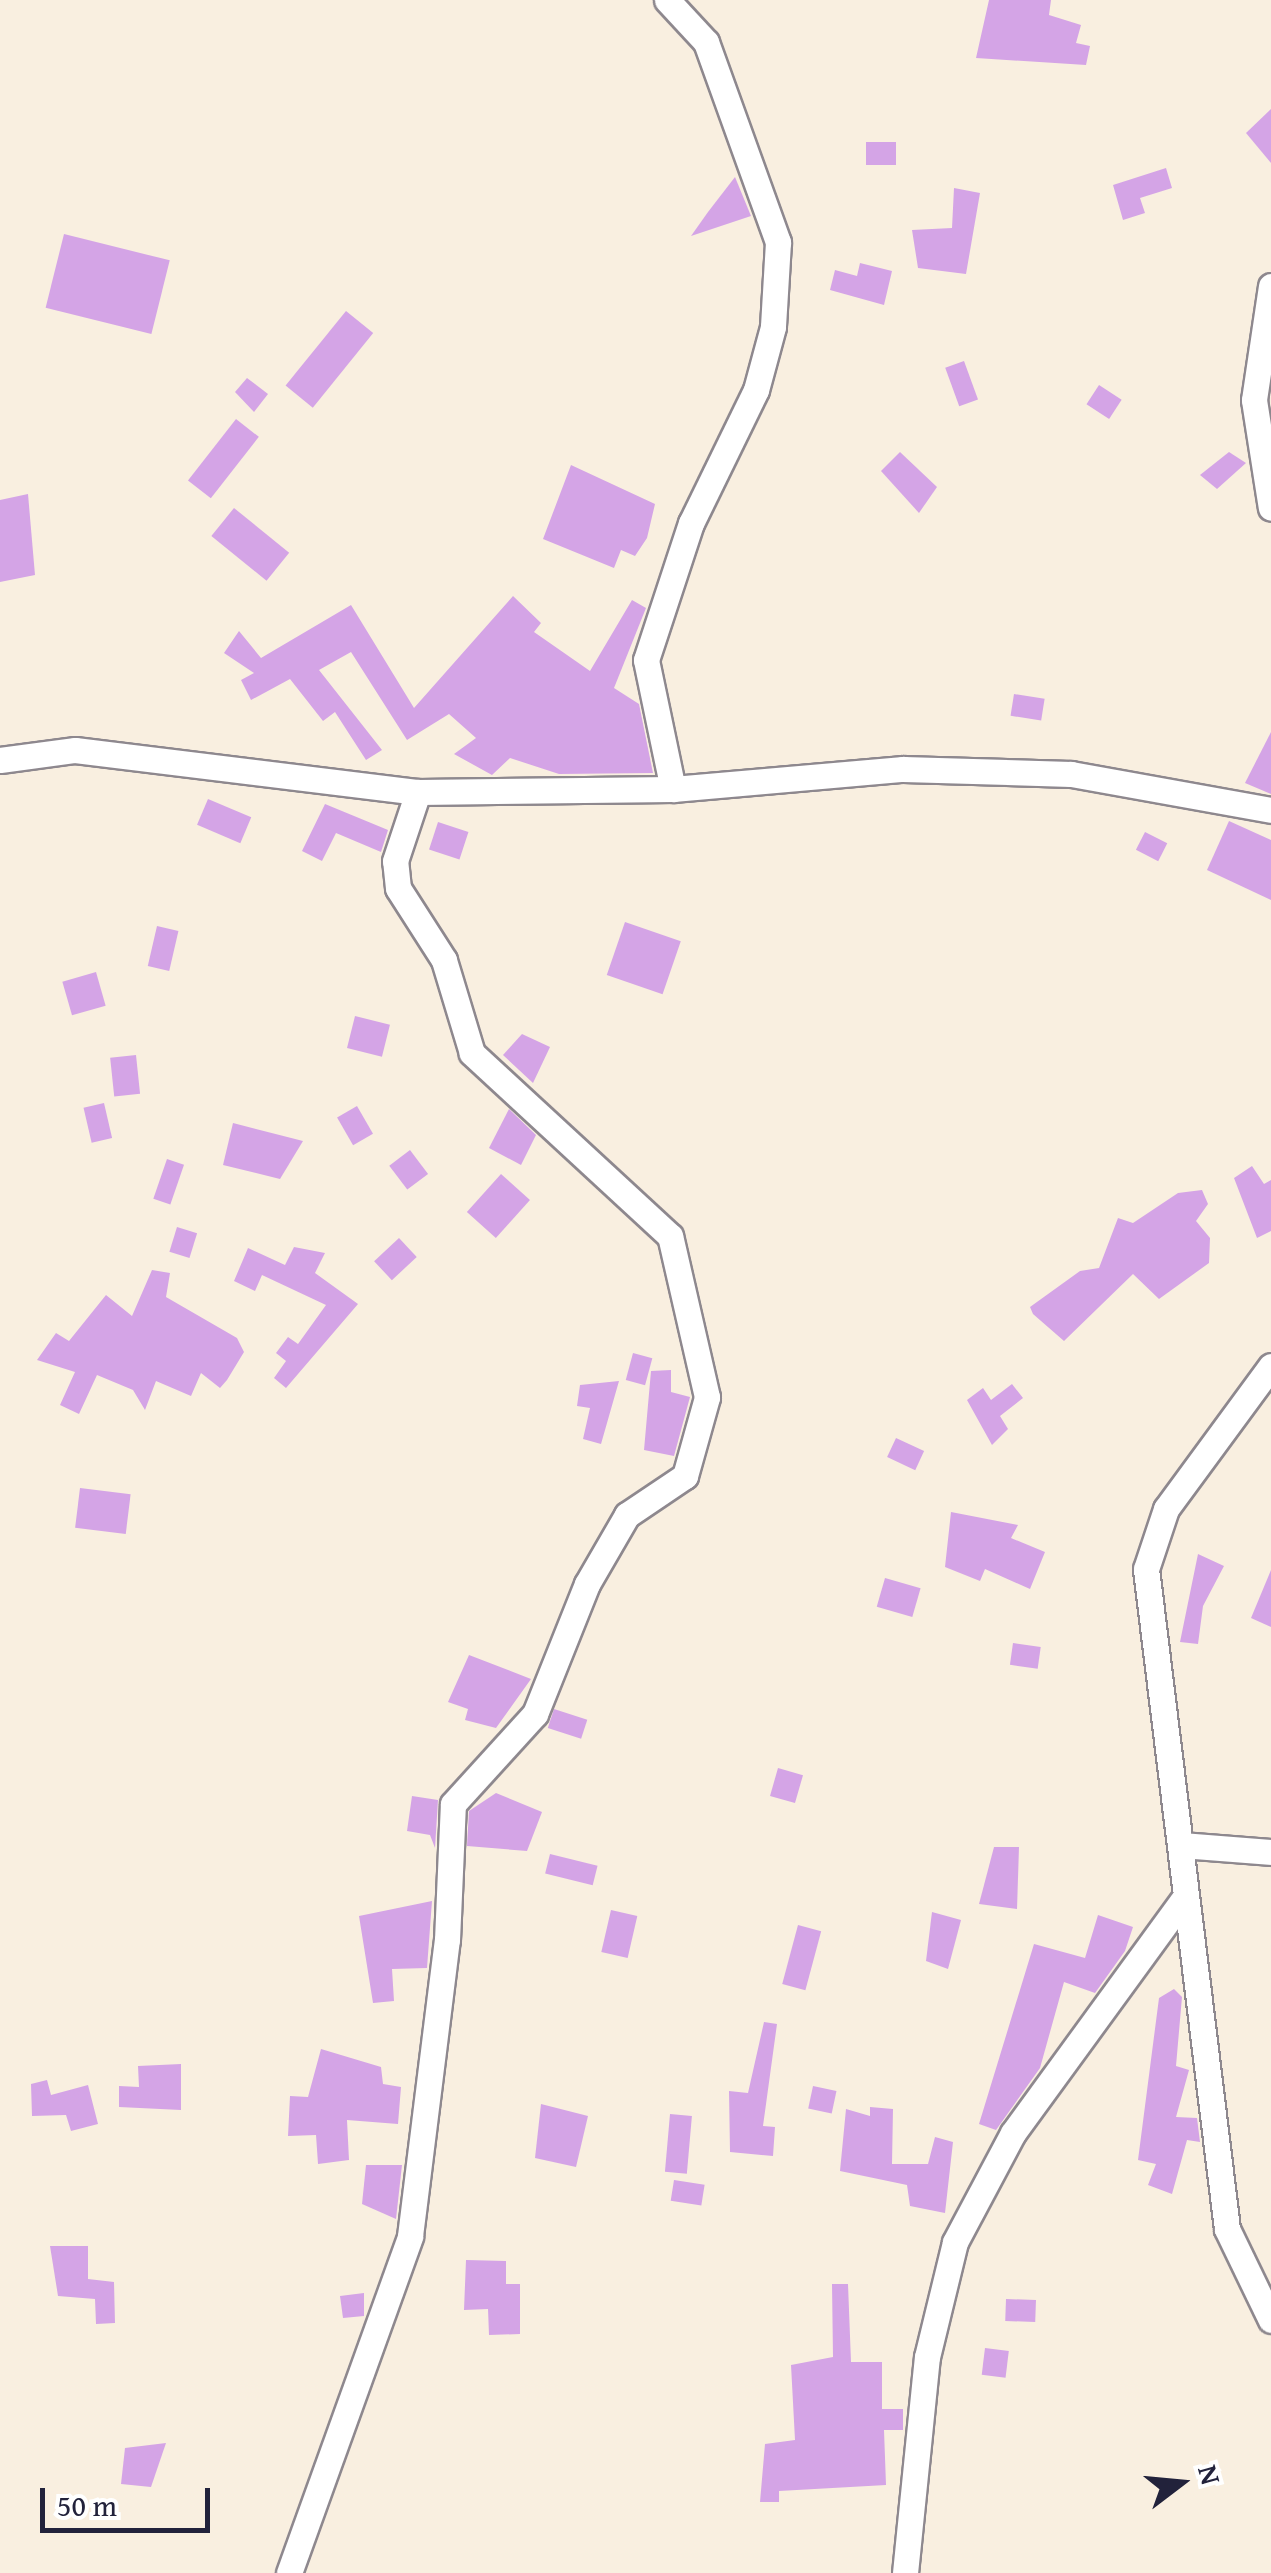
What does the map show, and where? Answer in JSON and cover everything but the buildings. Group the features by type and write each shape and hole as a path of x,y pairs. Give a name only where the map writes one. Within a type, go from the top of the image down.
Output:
{"street":[{"path":"667,0 706,42 778,242 773,327 756,390 690,523 646,660 673,789"},
{"path":"1271,286 1254,400 1271,508"},
{"path":"0,760 75,750 418,792 673,789 903,770 1071,774 1271,810"},
{"path":"289,2573 410,2236 447,1940 453,1804 535,1714 587,1584 627,1515 685,1476 707,1397 670,1236 472,1052 444,960 398,888 395,861 418,792"},
{"path":"1271,1366 1166,1510 1146,1570 1226,2229 1271,2320"},
{"path":"1180,1845 1271,1852"},
{"path":"906,2573 928,2358 955,2242 1013,2133 1185,1897"}]}
